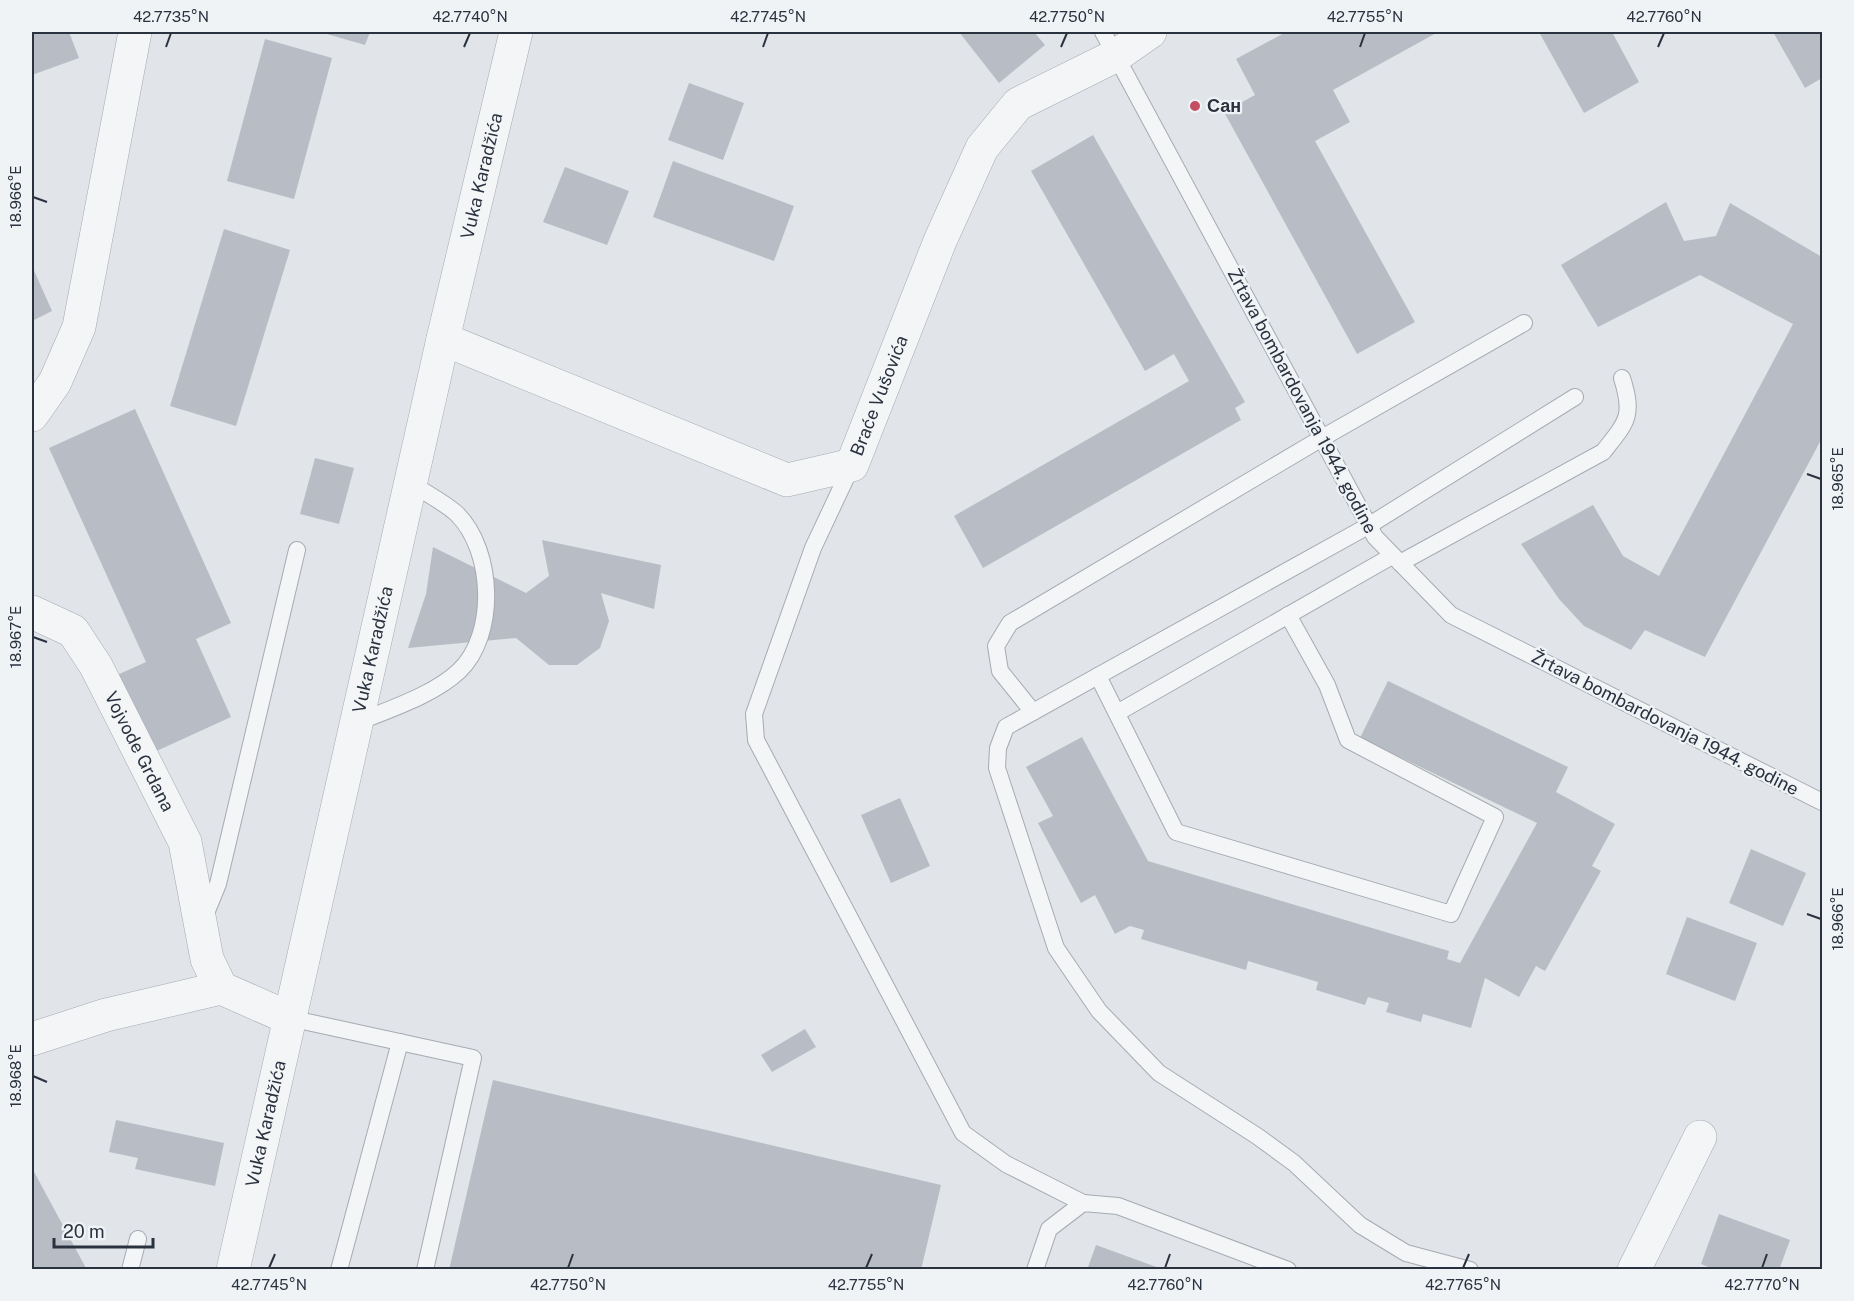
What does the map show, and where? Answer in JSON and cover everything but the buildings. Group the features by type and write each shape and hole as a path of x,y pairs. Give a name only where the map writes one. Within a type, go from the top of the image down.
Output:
{"street":[{"path":"32,415 55,382 79,327 135,32"},
{"name":"Vuka Karadžića","path":"232,1269 443,339 516,32"},
{"name":"Braće Vušovića","path":"443,339 787,480 852,465 940,241 982,148 1018,104 1110,43 1150,32"},
{"name":"Vojvode Grdana","path":"32,612 73,631 96,666 185,842 207,959 221,988"},
{"path":"32,1039 106,1015 221,988 289,1018"},
{"path":"1634,1269 1700,1137"}],"lane":[{"name":"Žrtava bombardovanja 1944. godine","path":"1110,43 1375,537 1451,615 1822,802"},
{"path":"1033,712 1000,671 996,646 1010,623 1322,438 1524,323"},
{"path":"1117,713 1288,615 1603,452 1625,424 1629,402 1622,378"},
{"path":"1470,1269 1406,1253 1360,1225 1294,1163 1237,1122 1159,1073 1099,1011 1056,948 997,768 998,748 1006,727 1368,526 1575,397"},
{"path":"852,465 813,548 754,714 756,740 963,1133 1006,1164 1083,1203 1118,1206 1288,1269"},
{"path":"356,723 418,696 457,673 471,658 485,610 483,565 472,537 457,514 411,483"},
{"path":"202,923 218,884 297,550"},
{"path":"1098,676 1176,832 1451,914 1495,817 1348,740 1327,685 1288,615"},
{"path":"289,1018 473,1058 425,1269"},
{"path":"339,1269 400,1042"},
{"path":"1035,1269 1049,1229 1083,1203"},
{"path":"130,1269 138,1239"}],"place":[{"name":"Сан","path":"1195,106"}]}
